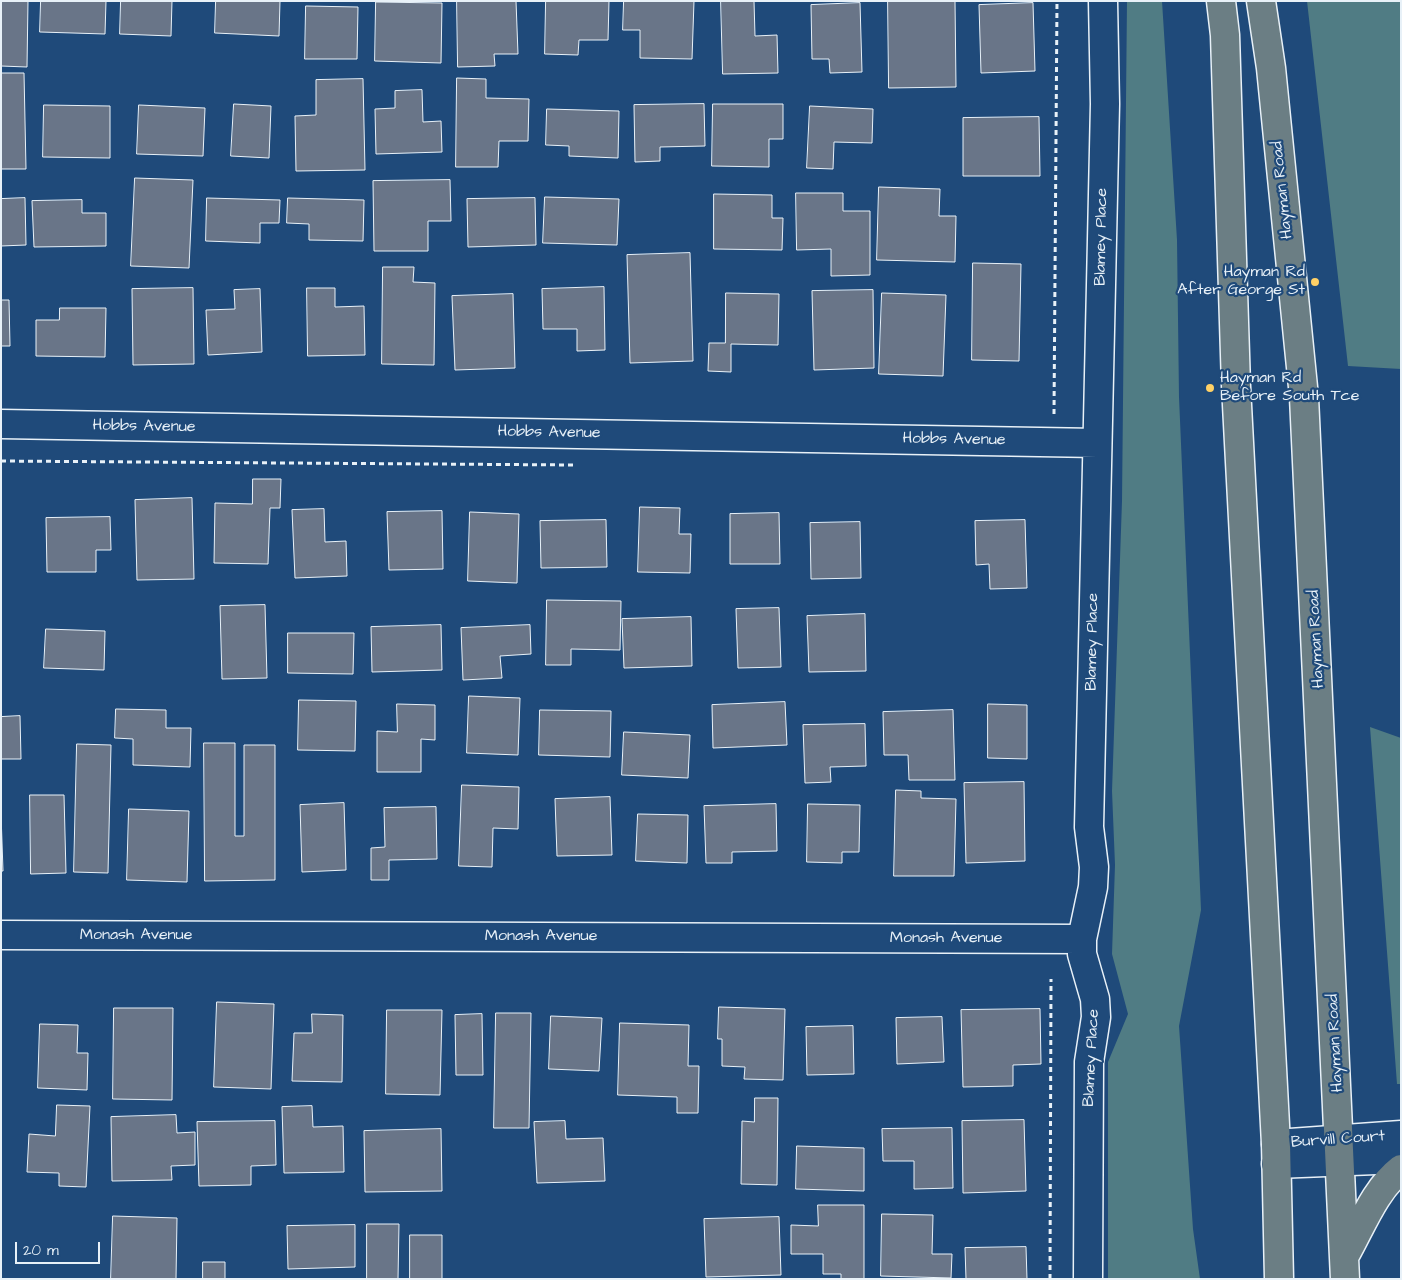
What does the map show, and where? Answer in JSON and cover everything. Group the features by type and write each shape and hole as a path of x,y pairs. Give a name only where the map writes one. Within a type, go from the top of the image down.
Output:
{"main road":[{"path":"1221,1 1225,35 1236,386 1276,1154 1279,1279"},
{"name":"Hayman Road","path":"1261,1 1271,68 1304,397 1345,1268"},
{"path":"1345,1268 1374,1202 1388,1182 1401,1169"}],"street":[{"name":"Blamey Place","path":"1088,1279 1089,1062 1096,1017 1095,999 1082,954 1082,939 1093,887 1094,867 1089,827 1105,104 1103,1"},
{"name":"Hobbs Avenue","path":"1,424 1097,443"},
{"name":"Monash Avenue","path":"1,935 1082,939"},
{"name":"Burvill Court","path":"1340,1152 1401,1135"},
{"name":"Burvill Court","path":"1276,1154 1340,1152 1401,1159"}],"path":[{"path":"1054,442 1057,1"},
{"path":"1,461 577,465"},
{"path":"1050,1279 1051,979"}],"green space":[{"path":"1127,1 1162,1 1177,240 1179,397 1201,910 1179,1026 1193,1229 1200,1279 1108,1279 1108,1062 1128,1014 1112,954 1115,865 1112,791 1122,501"},
{"path":"1307,1 1401,1 1401,369 1348,366"},
{"path":"1370,727 1401,738 1401,1084 1397,1084"}],"building":[{"path":"1,1 28,1 27,67 1,66"},
{"path":"41,1 106,1 105,34 40,32"},
{"path":"121,1 172,1 171,36 120,34"},
{"path":"216,1 280,1 279,36 215,33"},
{"path":"457,1 516,1 518,54 494,54 495,66 458,67"},
{"path":"546,1 609,1 608,40 579,40 578,55 545,54"},
{"path":"624,1 694,1 692,59 640,58 640,30 623,30"},
{"path":"721,1 754,1 755,36 777,35 778,73 723,74"},
{"path":"888,1 955,1 956,87 889,88"},
{"path":"376,2 442,3 441,63 375,61"},
{"path":"860,3 862,72 830,73 829,59 812,59 811,5"},
{"path":"1033,3 1035,71 981,73 979,5"},
{"path":"306,6 358,7 357,59 305,59"},
{"path":"1,73 24,73 26,169 1,169"},
{"path":"457,78 486,79 486,98 529,99 528,141 499,141 498,167 456,167"},
{"path":"363,79 365,170 296,171 295,116 316,115 316,80"},
{"path":"422,90 423,122 441,121 442,152 376,154 375,109 395,108 395,91"},
{"path":"234,104 271,106 269,158 231,156"},
{"path":"704,104 705,146 660,147 660,161 635,162 634,105"},
{"path":"713,104 783,104 783,139 769,139 769,167 712,166"},
{"path":"44,105 110,106 110,158 43,157"},
{"path":"139,105 205,108 203,156 137,154"},
{"path":"810,106 873,109 872,143 834,142 833,169 807,168"},
{"path":"547,109 619,111 618,158 569,156 569,146 546,145"},
{"path":"1039,117 1040,176 963,176 963,118"},
{"path":"135,178 193,180 189,268 131,266"},
{"path":"450,180 451,221 428,221 428,251 374,251 373,181"},
{"path":"879,187 940,189 939,216 956,216 955,262 877,260"},
{"path":"796,193 843,193 843,211 870,211 870,275 831,276 831,249 797,250"},
{"path":"714,194 772,195 772,218 783,218 782,250 714,249"},
{"path":"545,197 619,199 617,245 543,243"},
{"path":"25,198 26,245 1,246 1,199"},
{"path":"207,198 280,200 279,223 260,223 260,243 206,241"},
{"path":"288,198 364,200 363,241 309,240 309,224 287,223"},
{"path":"535,198 536,245 468,247 467,199"},
{"path":"82,200 82,213 106,213 106,246 34,247 32,201"},
{"path":"690,253 693,361 630,363 627,255"},
{"path":"973,263 1021,264 1019,361 972,360"},
{"path":"383,267 414,267 413,282 435,283 434,365 382,364"},
{"path":"604,287 605,350 577,351 577,329 543,329 542,289"},
{"path":"193,288 194,364 133,365 132,289"},
{"path":"307,288 335,288 335,307 364,306 365,355 308,356"},
{"path":"260,289 262,352 208,355 206,310 235,309 234,290"},
{"path":"873,290 874,368 814,370 812,291"},
{"path":"726,293 779,294 778,345 731,344 731,372 708,371 709,343 725,343"},
{"path":"882,293 946,295 943,376 879,374"},
{"path":"513,294 515,368 455,370 452,296"},
{"path":"1,300 9,300 10,346 1,346"},
{"path":"60,308 106,308 105,357 36,356 36,320 59,320"},
{"path":"253,479 281,479 280,508 270,508 268,564 214,563 215,503 252,504"},
{"path":"192,498 194,579 137,580 135,500"},
{"path":"640,507 680,508 679,534 691,534 690,573 638,572"},
{"path":"324,509 325,542 346,541 347,576 295,578 292,510"},
{"path":"442,511 443,569 389,570 387,512"},
{"path":"470,512 519,514 517,583 468,581"},
{"path":"779,513 780,564 730,564 730,514"},
{"path":"110,517 111,550 96,550 96,572 47,572 46,518"},
{"path":"606,520 607,567 541,568 540,521"},
{"path":"1025,520 1027,588 990,589 989,564 976,565 975,521"},
{"path":"860,522 861,578 811,579 810,523"},
{"path":"547,600 621,601 620,650 571,649 571,665 546,665"},
{"path":"265,605 267,678 222,679 220,606"},
{"path":"779,608 781,667 738,668 736,609"},
{"path":"865,614 866,671 809,672 807,616"},
{"path":"691,617 692,666 624,668 622,619"},
{"path":"441,625 442,670 372,672 371,627"},
{"path":"530,625 531,654 500,656 502,678 463,680 461,628"},
{"path":"46,629 105,631 104,670 44,668"},
{"path":"288,633 354,633 353,674 288,673"},
{"path":"469,696 520,698 518,755 467,753"},
{"path":"299,700 356,701 355,751 298,750"},
{"path":"785,702 787,745 713,748 712,705"},
{"path":"397,704 435,705 435,740 421,739 421,772 377,772 377,731 397,732"},
{"path":"988,704 1027,705 1027,759 988,758"},
{"path":"116,709 166,710 166,728 191,728 190,767 133,765 133,739 115,738"},
{"path":"540,710 611,711 610,757 539,755"},
{"path":"953,710 955,780 909,780 908,755 884,755 883,712"},
{"path":"20,716 21,759 1,759 1,717"},
{"path":"865,724 866,766 830,767 831,782 805,783 803,725"},
{"path":"624,732 690,735 688,778 622,775"},
{"path":"204,743 235,743 235,836 244,836 244,745 275,745 275,880 205,881"},
{"path":"77,744 111,745 108,873 74,872"},
{"path":"1024,782 1025,861 966,863 964,783"},
{"path":"462,785 519,787 518,829 493,828 492,867 459,866"},
{"path":"896,790 921,791 921,798 956,799 954,876 894,876"},
{"path":"30,795 64,795 66,873 31,874"},
{"path":"610,797 612,855 557,856 555,799"},
{"path":"344,803 346,870 302,872 300,805"},
{"path":"776,804 777,851 732,852 732,863 706,863 704,806"},
{"path":"808,804 860,805 859,852 842,852 842,863 807,862"},
{"path":"436,807 437,859 389,860 389,880 371,880 371,848 385,847 384,808"},
{"path":"129,809 189,811 187,882 127,880"},
{"path":"1,814 3,871 1,871"},
{"path":"638,814 688,815 687,863 636,861"},
{"path":"217,1002 274,1004 271,1089 214,1087"},
{"path":"719,1007 785,1009 783,1080 744,1079 745,1067 722,1066 722,1039 718,1039"},
{"path":"114,1008 173,1008 172,1100 113,1099"},
{"path":"1040,1009 1041,1064 1013,1065 1013,1086 963,1087 961,1010"},
{"path":"387,1010 442,1010 440,1095 386,1094"},
{"path":"496,1013 531,1013 529,1128 494,1128"},
{"path":"312,1014 343,1015 342,1082 292,1081 294,1033 312,1033"},
{"path":"482,1014 483,1075 456,1075 455,1015"},
{"path":"551,1016 602,1018 599,1071 549,1069"},
{"path":"942,1017 944,1062 897,1064 896,1018"},
{"path":"620,1023 689,1025 688,1066 699,1066 698,1113 677,1113 677,1097 618,1095"},
{"path":"40,1024 78,1025 77,1053 88,1053 87,1090 38,1088"},
{"path":"853,1026 854,1074 807,1075 806,1027"},
{"path":"755,1098 778,1098 777,1185 741,1184 742,1121 754,1122"},
{"path":"57,1105 90,1106 86,1187 59,1186 59,1173 27,1172 29,1134 55,1136"},
{"path":"312,1106 313,1127 343,1126 344,1172 284,1173 282,1107"},
{"path":"176,1115 177,1133 195,1132 195,1165 171,1166 172,1180 112,1181 111,1117"},
{"path":"1024,1120 1026,1191 963,1193 962,1121"},
{"path":"275,1121 276,1165 251,1166 251,1185 199,1186 197,1122"},
{"path":"565,1121 566,1139 603,1138 605,1181 537,1183 534,1122"},
{"path":"952,1128 953,1188 914,1189 914,1161 883,1161 882,1129"},
{"path":"441,1129 442,1191 365,1192 364,1131"},
{"path":"797,1146 864,1148 864,1191 796,1189"},
{"path":"818,1205 864,1205 864,1279 841,1279 841,1274 823,1274 823,1254 791,1254 791,1225 818,1226"},
{"path":"882,1214 933,1215 932,1254 952,1254 951,1278 881,1276"},
{"path":"113,1216 177,1218 176,1279 111,1279"},
{"path":"779,1217 781,1275 706,1277 704,1219"},
{"path":"367,1224 399,1224 398,1279 367,1279"},
{"path":"355,1225 355,1267 288,1269 287,1226"},
{"path":"410,1235 442,1235 442,1279 410,1279"},
{"path":"1026,1247 1027,1279 966,1279 965,1248"},
{"path":"203,1262 225,1262 225,1279 203,1279"}],"place":[{"name":"Hayman Rd After George St","path":"1315,282"},
{"name":"Hayman Rd Before South Tce","path":"1210,388"}]}
